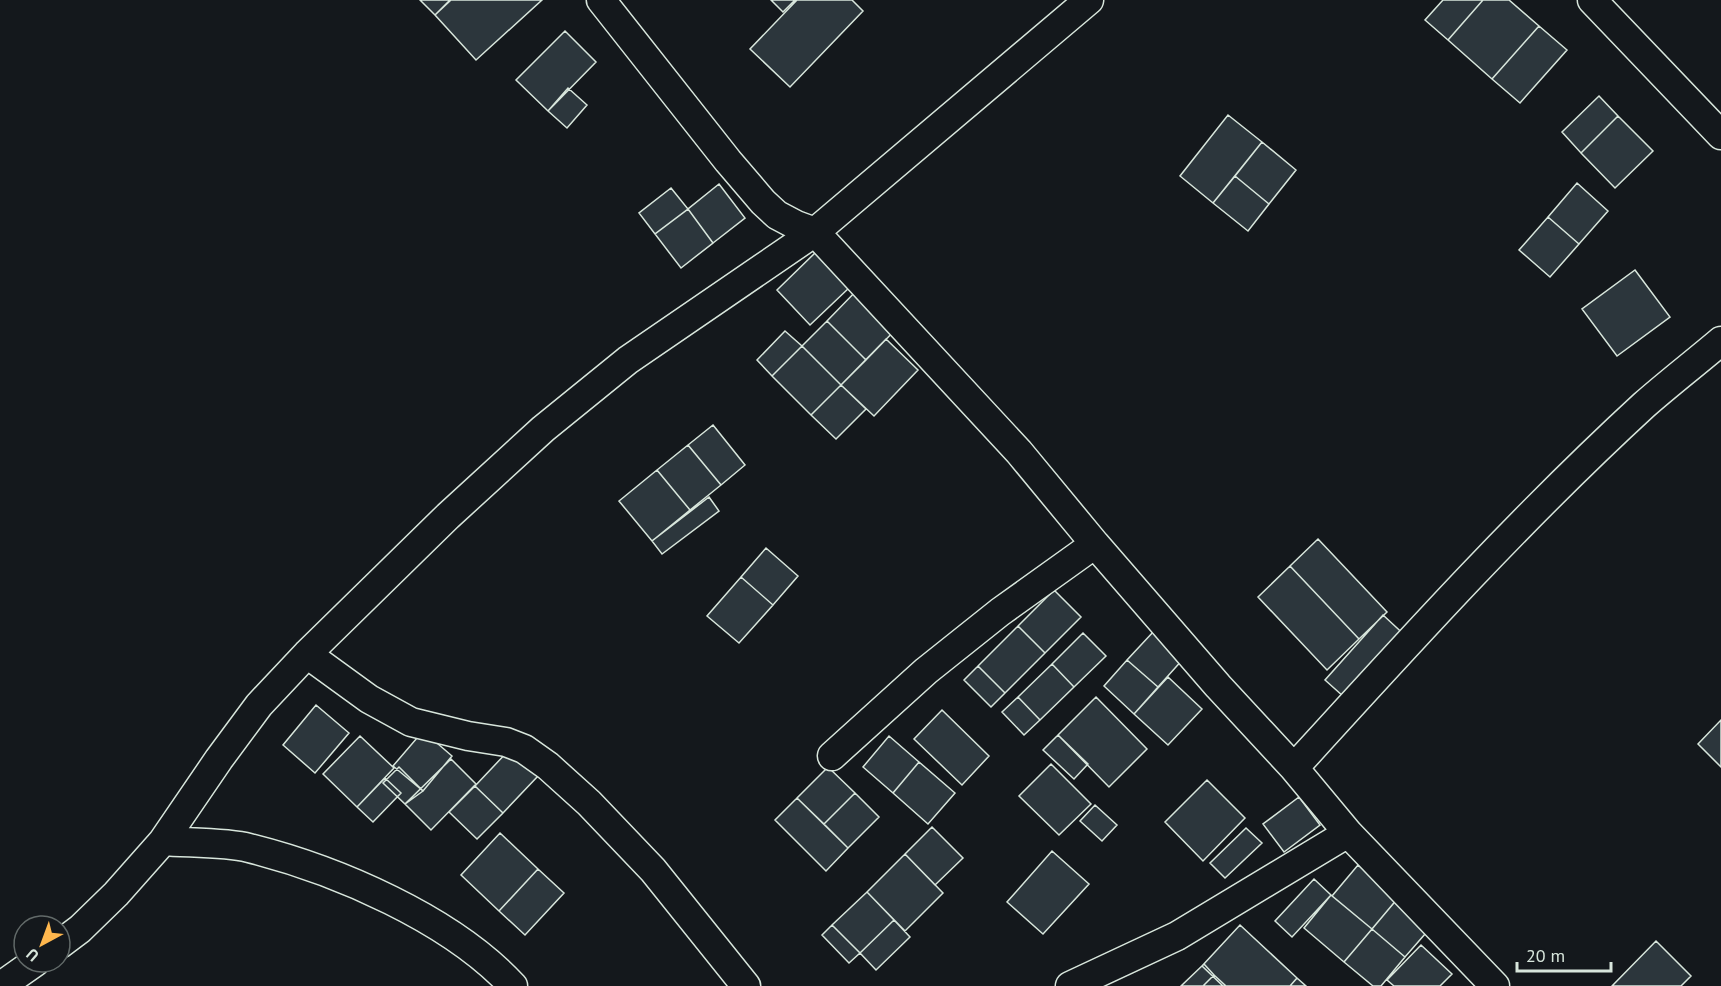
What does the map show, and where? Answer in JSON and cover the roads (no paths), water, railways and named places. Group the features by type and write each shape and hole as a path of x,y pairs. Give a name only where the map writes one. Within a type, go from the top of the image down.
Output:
{"street":[{"path":"601,0 763,202 777,215 815,232 1019,452 1095,544 1348,832 1495,986"},
{"path":"72,935 116,894 163,841 259,705 307,654 448,516 543,429 628,360 815,232 1089,0"},
{"path":"1592,0 1721,135"},
{"path":"1294,768 1414,638 1555,491 1645,404 1721,341"},
{"path":"832,756 936,664 1000,612 1095,544"},
{"path":"307,654 369,699 411,722 468,736 506,742 524,749 548,766 590,803 653,870 746,986"},
{"path":"1070,986 1177,936 1348,832"},
{"path":"163,841 247,847 326,873 416,912 494,966 513,986"},
{"path":"1,986 18,974"}]}
